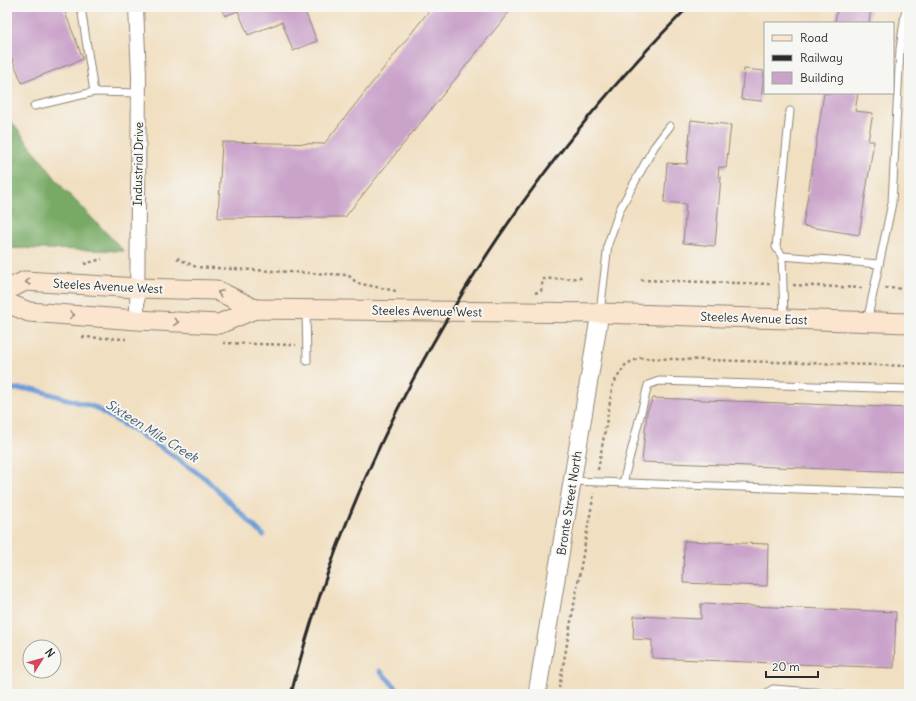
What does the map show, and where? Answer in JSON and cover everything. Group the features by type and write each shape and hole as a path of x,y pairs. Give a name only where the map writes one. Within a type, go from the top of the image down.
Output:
{"main road":[{"name":"Steeles Avenue West","path":"7,290 25,281 137,288 216,290 255,310"},
{"name":"Steeles Avenue West","path":"7,303 29,312 219,324 255,310 600,313"},
{"name":"Steeles Avenue East","path":"600,313 909,323"}],"street":[{"name":"Industrial Drive","path":"136,7 139,93 137,320"},
{"name":"Bronte Street North","path":"537,694 600,313"}],"lane":[{"path":"81,7 94,92"},
{"path":"867,322 892,203 900,49 906,7"},
{"path":"34,106 94,92 139,93"},
{"path":"784,319 782,256 776,247 790,111"},
{"path":"600,313 608,244 620,209 654,147 670,126"},
{"path":"782,256 879,264"},
{"path":"306,310 307,361"},
{"path":"623,483 648,385 659,381 909,389"},
{"path":"572,481 909,494"},
{"path":"765,694 773,689 839,694"}],"path":[{"path":"177,258 196,266 348,276"},
{"path":"84,264 102,259"},
{"path":"544,279 583,278"},
{"path":"558,694 613,384 626,364 640,358 909,366"}],"green space":[{"path":"7,116 63,188 124,251 7,248"}],"building":[{"path":"7,7 63,7 83,59 22,83 7,46"},
{"path":"221,7 309,7 304,9 317,41 293,51 282,22 248,35 238,11 225,16"},
{"path":"432,7 513,7 345,217 218,218 222,142 324,144"},
{"path":"837,7 871,7 869,22 835,22"},
{"path":"744,69 764,71 761,101 741,99"},
{"path":"824,94 858,94 855,111 873,113 868,141 874,141 859,235 803,226"},
{"path":"691,120 731,125 726,168 719,167 718,177 721,177 715,246 683,243 686,204 664,202 667,163 687,164"},
{"path":"653,398 909,408 909,472 642,462 647,412"},
{"path":"684,541 768,544 767,586 683,583"},
{"path":"701,604 896,612 894,668 652,658 652,640 633,639 634,616 701,619"}],"waterway":[{"name":"Sixteen Mile Creek","path":"7,389 33,389 94,407 153,442 205,478 263,535"},
{"name":"Sixteen Mile Creek","path":"380,671 402,694"}],"railway":[{"path":"291,694 319,598 354,504 396,412 444,324 497,239 556,158 620,80 688,7"}]}
